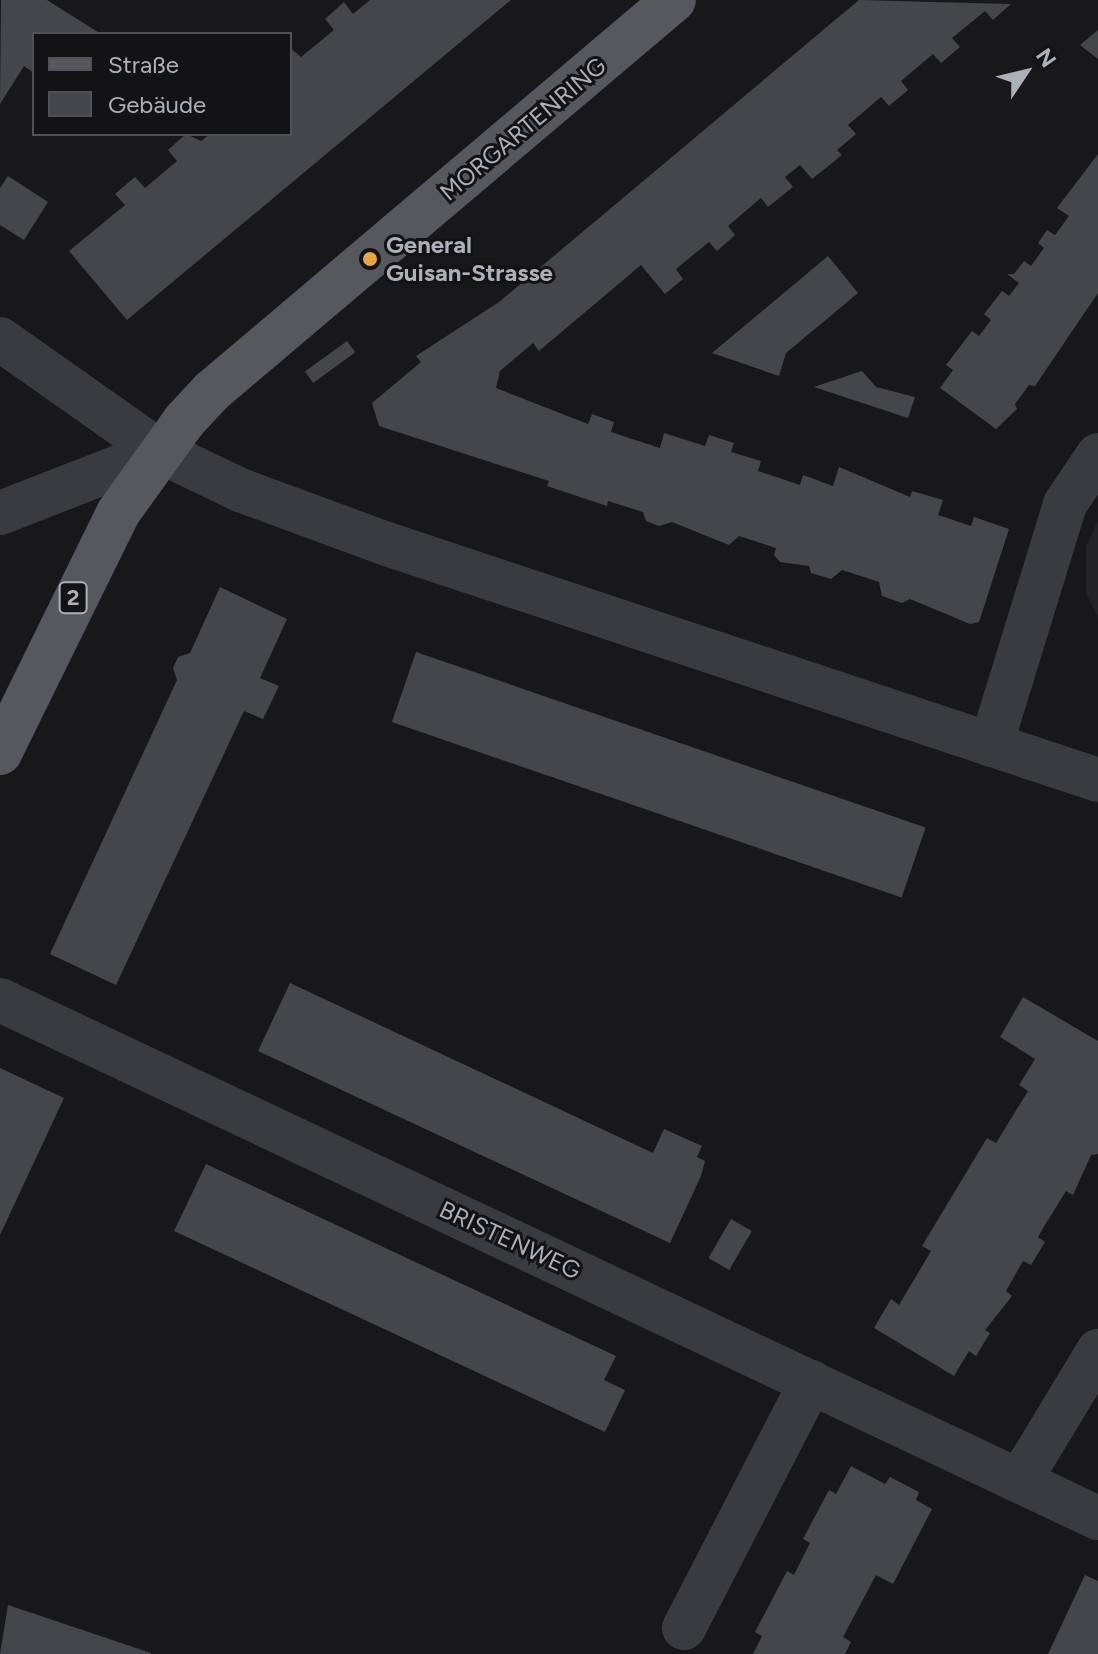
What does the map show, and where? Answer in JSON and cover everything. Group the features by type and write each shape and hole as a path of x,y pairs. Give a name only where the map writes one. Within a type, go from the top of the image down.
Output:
{"main road":[{"name":"MORGARTENRING","path":"159,451 212,391 674,0"},
{"name":"2","path":"0,753 77,590 159,451"}],"street":[{"path":"0,339 159,451 240,490 384,543 1098,780"},
{"path":"0,513 159,451"},
{"path":"991,745 1065,504 1098,455"},
{"name":"BRISTENWEG","path":"0,1000 1098,1518"},
{"path":"1020,1480 1098,1351"},
{"path":"684,1628 811,1382"}],"shaded area":[{"path":"1098,521 1098,617 1086,593 1086,546"}],"building":[{"path":"1,0 47,0 98,32 32,32 32,72 24,66 0,104"},
{"path":"370,0 511,0 127,320 69,251 125,205 115,194 135,177 145,188 177,161 168,150 184,136 201,141 207,136 292,136 292,50 301,57 334,30 325,19 344,2 353,14"},
{"path":"859,0 1011,4 993,20 985,11 952,38 960,47 941,63 933,54 901,81 908,90 889,106 881,97 848,125 856,134 837,150 842,155 812,179 800,165 785,177 793,187 768,207 761,198 728,226 735,235 717,251 709,242 676,269 683,279 665,294 641,265 539,351 533,343 500,371 496,388 588,424 592,414 614,422 611,432 660,448 664,433 705,446 709,435 734,443 731,452 761,461 758,471 800,485 803,475 833,486 839,467 910,497 912,491 943,500 938,515 971,526 974,517 1009,529 979,622 970,624 910,599 902,603 882,596 879,582 842,570 831,579 811,573 809,566 780,562 774,555 776,548 739,536 729,545 672,522 659,526 646,521 643,512 608,501 607,506 547,486 549,481 379,426 372,403 421,362 416,356 499,302"},
{"path":"1098,30 1098,59 1080,45"},
{"path":"1098,154 1098,293 1035,386 1029,385 1015,404 1017,409 996,429 940,388 953,370 946,365 972,331 979,336 991,320 984,314 1002,291 1009,296 1019,283 1007,274 1014,274 1024,261 1031,266 1044,248 1038,243 1047,230 1055,235 1069,216 1057,208"},
{"path":"8,176 48,202 24,240 0,225 0,188"},
{"path":"828,256 858,293 786,353 779,376 712,353"},
{"path":"347,341 355,352 313,383 305,372"},
{"path":"862,371 876,387 915,397 908,418 814,387"},
{"path":"220,587 287,619 260,678 279,686 263,719 244,711 116,985 50,954 177,680 173,668 178,657 190,653"},
{"path":"416,652 926,827 902,897 392,722"},
{"path":"290,983 653,1153 664,1129 702,1146 697,1157 705,1161 701,1176 670,1243 258,1051"},
{"path":"1023,997 1098,1041 1098,1154 1091,1155 1073,1195 1066,1191 1045,1225 1038,1237 1045,1242 1031,1265 1023,1261 1006,1291 1012,1296 985,1330 990,1333 976,1356 969,1351 954,1376 874,1328 891,1299 899,1305 931,1251 922,1246 987,1138 996,1143 1028,1091 1019,1085 1035,1059 1000,1037"},
{"path":"0,1068 64,1098 0,1235"},
{"path":"206,1164 616,1356 604,1380 625,1390 605,1432 174,1231"},
{"path":"731,1219 752,1231 729,1270 708,1258"},
{"path":"851,1466 885,1484 890,1477 919,1492 916,1500 932,1509 893,1584 876,1575 843,1637 851,1642 845,1654 753,1654 762,1636 755,1632 787,1571 794,1575 810,1543 803,1539 829,1490 836,1494"},
{"path":"1085,1575 1098,1581 1098,1654 1048,1654"},
{"path":"8,1605 151,1653 151,1654 0,1654"}],"place":[{"name":"General Guisan-Strasse","path":"370,259"}]}
